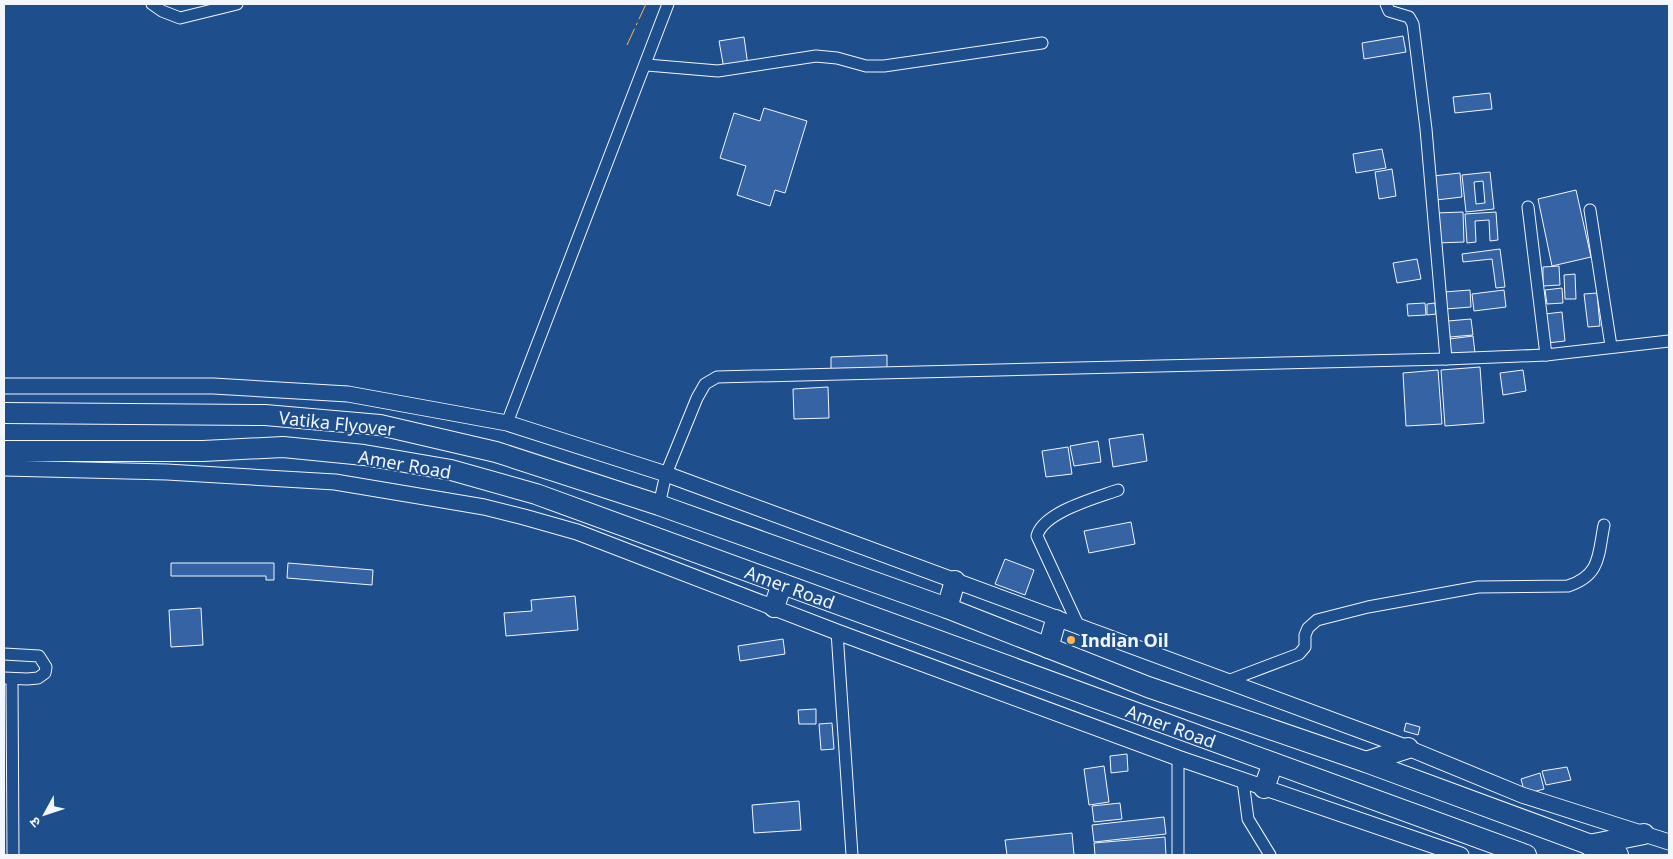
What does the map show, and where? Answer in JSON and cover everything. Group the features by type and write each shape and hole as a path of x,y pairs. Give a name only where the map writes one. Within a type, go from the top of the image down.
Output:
{"highway":[{"name":"Vatika Flyover","path":"4,412 237,415 380,424 496,452 659,505 947,608 1148,687 1366,762 1618,855"},
{"name":"Vatika Flyover","path":"4,451 298,449"},
{"name":"Amer Road","path":"298,449 364,456 451,470 536,494 1526,855"},
{"path":"947,608 955,581"},
{"path":"774,607 782,584"},
{"path":"1048,648 1056,620"},
{"path":"1366,762 1408,748"},
{"path":"1264,788 1273,763"},
{"path":"1589,845 1644,834"}],"street":[{"path":"152,4 162,11 180,18 237,4"},
{"path":"507,423 647,65 668,4"},
{"path":"1386,4 1389,11 1409,17 1413,24 1426,129 1446,359"},
{"path":"647,65 718,71 816,56 837,58 866,66 884,66 1042,43"},
{"path":"1528,207 1546,354"},
{"path":"1590,210 1611,346"},
{"path":"659,505 666,474 705,384 724,376 1446,359 1546,354 1669,341"},
{"path":"4,386 213,386 348,394 507,423 666,474 1080,629 1408,748 1522,795 1669,842"},
{"path":"4,468 167,472 335,482 475,506 577,532 837,632 1178,758 1461,855"},
{"path":"1080,629 1037,536 1042,523 1091,499 1118,490"},
{"path":"1225,682 1299,654 1305,648 1305,635 1308,628 1317,620 1368,607 1478,587 1568,586 1577,583 1588,576 1597,565 1604,525"},
{"path":"837,632 852,855"},
{"path":"4,654 40,656 46,667 44,673 38,678 8,678 13,855"},
{"path":"1178,758 1178,855"},
{"path":"1243,781 1248,819 1270,855"}],"building":[{"path":"1403,36 1406,52 1364,59 1362,43"},
{"path":"744,37 748,66 724,69 719,41"},
{"path":"1490,93 1492,109 1455,113 1453,97"},
{"path":"764,108 807,121 785,193 775,190 770,206 737,195 746,166 720,158 734,113 760,121"},
{"path":"1382,149 1386,168 1356,173 1353,154"},
{"path":"1392,169 1396,196 1379,199 1375,172"},
{"path":"1490,172 1494,209 1466,212 1462,175","holes":["1483,181 1485,203 1476,204 1474,182"]},
{"path":"1460,173 1462,197 1436,200 1433,176"},
{"path":"1576,190 1591,257 1552,266 1538,199"},
{"path":"1463,212 1464,242 1437,243 1435,213"},
{"path":"1496,212 1498,240 1490,241 1489,220 1475,221 1476,242 1467,243 1465,214"},
{"path":"1500,249 1505,287 1496,288 1492,259 1463,262 1462,254"},
{"path":"1417,259 1421,279 1397,283 1393,263"},
{"path":"1559,266 1560,285 1543,286 1543,267"},
{"path":"1575,274 1576,299 1565,299 1564,275"},
{"path":"1562,288 1563,303 1547,304 1545,290"},
{"path":"1470,290 1471,307 1445,309 1444,292"},
{"path":"1504,290 1506,307 1474,311 1472,294"},
{"path":"1597,293 1600,326 1588,327 1584,294"},
{"path":"1425,303 1426,315 1408,316 1407,304"},
{"path":"1435,303 1436,314 1427,315 1427,304"},
{"path":"1562,312 1565,341 1547,343 1545,314"},
{"path":"1471,319 1473,335 1450,337 1448,321"},
{"path":"1473,336 1475,353 1451,355 1449,339"},
{"path":"887,355 887,369 831,371 831,357"},
{"path":"1480,367 1484,423 1445,426 1441,370"},
{"path":"1438,370 1442,424 1406,426 1403,373"},
{"path":"1523,370 1526,391 1503,395 1500,373"},
{"path":"828,387 829,418 794,419 793,389"},
{"path":"1143,434 1147,461 1113,467 1109,439"},
{"path":"1098,441 1101,462 1074,466 1070,446"},
{"path":"1068,447 1072,474 1046,477 1042,451"},
{"path":"1131,522 1135,544 1089,553 1084,531"},
{"path":"1005,559 1034,570 1025,595 995,584"},
{"path":"171,563 274,563 274,580 266,580 266,576 171,576"},
{"path":"288,563 373,570 372,585 287,578"},
{"path":"575,596 578,630 506,636 504,613 532,611 531,600"},
{"path":"201,608 203,645 171,647 169,610"},
{"path":"783,639 785,654 740,661 738,646"},
{"path":"816,709 816,724 799,724 798,710"},
{"path":"832,723 834,749 821,750 819,724"},
{"path":"1406,723 1420,727 1418,735 1404,731"},
{"path":"1127,754 1128,771 1111,773 1110,756"},
{"path":"1104,766 1109,802 1089,805 1084,769"},
{"path":"1567,767 1571,780 1546,785 1542,771"},
{"path":"1540,773 1544,789 1525,794 1521,779"},
{"path":"799,801 801,830 754,833 752,805"},
{"path":"1120,803 1122,819 1094,822 1092,806"},
{"path":"1164,817 1166,834 1094,842 1092,825"},
{"path":"1072,833 1074,855 1007,855 1005,840"},
{"path":"1165,837 1166,855 1095,855 1094,843"}],"power":[{"path":"627,45 646,4"}],"place":[{"name":"Indian Oil","path":"1071,640"}]}
